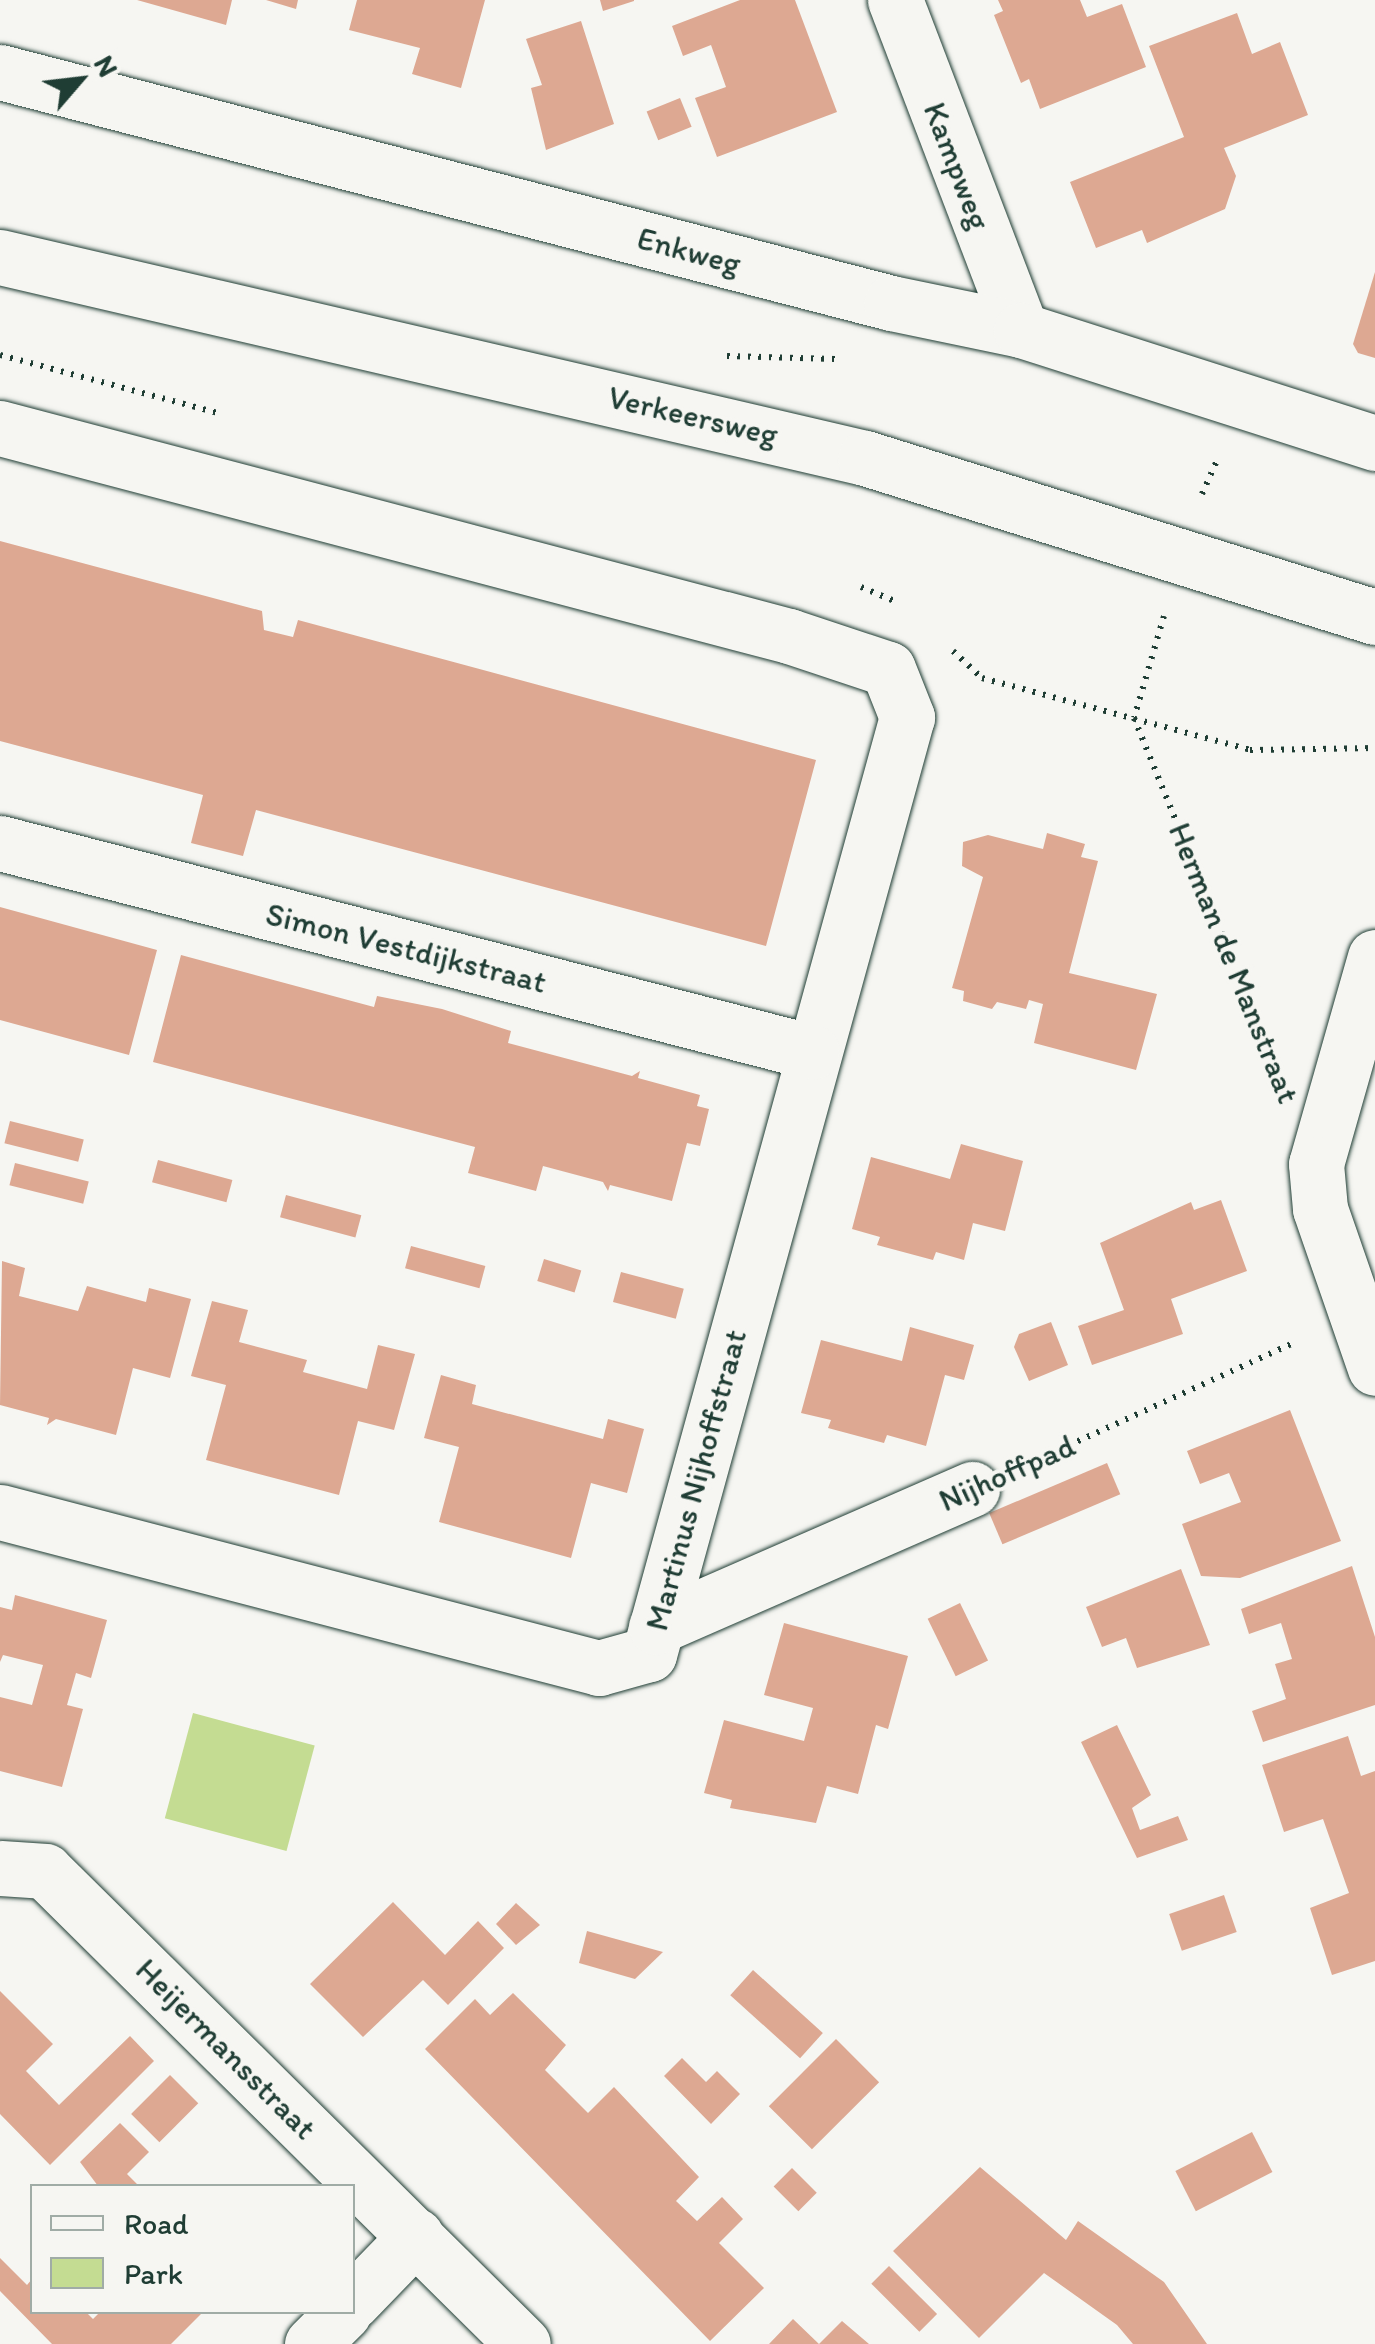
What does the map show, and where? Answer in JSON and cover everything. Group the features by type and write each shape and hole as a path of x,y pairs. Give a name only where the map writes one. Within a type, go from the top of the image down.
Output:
{"street":[{"name":"Kampweg","path":"895,0 1021,330"},
{"name":"Enkweg","path":"0,72 891,304 1021,330 1375,443"},
{"name":"Verkeersweg","path":"0,257 865,458 1180,560 1375,617"},
{"name":"Martinus Nijhoffstraat","path":"0,428 789,636 888,669 907,717 649,1654 599,1668 0,1512"},
{"name":"Simon Vestdijkstraat","path":"0,844 812,1052"},
{"path":"1375,957 1316,1164 1320,1209 1375,1368"},
{"name":"Nijhoffpad","path":"656,1627 972,1489"},
{"name":"Heijermansstraat","path":"0,1868 45,1871 523,2344"},
{"path":"355,2299 416,2236"},
{"path":"312,2344 342,2314"}],"path":[{"path":"721,356 857,360"},
{"name":"Herman de Manstraat","path":"1242,402 1180,560 1134,718 1280,1075"},
{"name":"Nijhoffpad","path":"972,1489 1357,1315"}],"green space":[{"path":"193,1713 315,1746 286,1851 165,1818"}],"building":[{"path":"137,0 232,0 226,25"},
{"path":"266,0 298,0 296,9"},
{"path":"357,0 485,0 461,88 412,74 420,48 349,30"},
{"path":"600,0 634,0 634,1 603,11"},
{"path":"740,0 795,0 837,112 717,157 695,98 726,87 711,45 683,56 672,26"},
{"path":"998,0 1080,0 1087,17 1122,4 1146,67 1040,109 1029,79 1021,83 994,15 1003,11"},
{"path":"1237,13 1252,54 1280,42 1308,115 1224,148 1236,176 1225,209 1147,243 1142,230 1096,248 1070,182 1184,137 1149,46"},
{"path":"581,21 614,124 546,150 531,88 542,85 526,39"},
{"path":"680,98 692,127 658,140 647,111"},
{"path":"1375,272 1375,358 1358,353 1353,344"},
{"path":"0,541 262,611 264,630 293,637 298,620 816,760 766,946 256,810 243,856 191,843 203,795 0,741"},
{"path":"1047,833 1085,844 1081,857 1098,861 1069,973 1157,994 1136,1070 1034,1043 1043,1004 1029,1000 1026,1009 997,1002 992,1009 963,1001 964,991 952,988 983,877 962,866 963,842 988,835 1043,849"},
{"path":"0,907 157,950 129,1055 0,1020"},
{"path":"181,955 374,1007 377,996 442,1009 511,1031 508,1043 632,1076 640,1071 638,1078 700,1095 697,1106 709,1109 700,1146 687,1143 672,1201 610,1185 608,1191 603,1182 543,1166 536,1191 468,1173 475,1147 153,1062"},
{"path":"10,1121 84,1139 78,1162 4,1143"},
{"path":"961,1144 1023,1161 1005,1231 973,1223 964,1260 936,1252 933,1260 877,1245 880,1237 852,1229 871,1157 950,1179"},
{"path":"158,1160 232,1180 226,1202 152,1182"},
{"path":"15,1163 89,1181 83,1204 9,1185"},
{"path":"286,1195 361,1215 355,1237 280,1217"},
{"path":"1221,1200 1247,1271 1171,1299 1183,1334 1092,1365 1078,1326 1124,1310 1100,1243 1191,1202 1194,1210"},
{"path":"411,1246 485,1266 479,1288 405,1268"},
{"path":"544,1259 581,1270 575,1292 537,1281"},
{"path":"2,1261 25,1268 19,1296 78,1311 87,1286 146,1302 149,1288 191,1299 170,1378 133,1368 116,1435 56,1419 47,1425 49,1418 0,1405"},
{"path":"621,1272 684,1289 676,1319 613,1302"},
{"path":"212,1301 248,1310 239,1342 307,1360 303,1372 367,1389 378,1345 415,1354 394,1430 358,1421 339,1495 206,1460 226,1385 191,1376"},
{"path":"1051,1322 1068,1365 1029,1381 1014,1347 1019,1334"},
{"path":"910,1327 974,1345 964,1380 945,1375 926,1446 887,1435 884,1443 828,1428 831,1420 801,1413 821,1340 902,1361"},
{"path":"441,1375 476,1385 472,1404 603,1439 608,1419 644,1429 627,1493 591,1483 571,1558 439,1522 459,1447 424,1438"},
{"path":"1290,1410 1341,1541 1240,1578 1201,1576 1182,1524 1241,1502 1229,1473 1200,1484 1187,1451"},
{"path":"1107,1463 1120,1494 1002,1544 989,1513"},
{"path":"1352,1566 1375,1637 1375,1705 1263,1742 1252,1711 1286,1699 1275,1664 1292,1659 1281,1623 1249,1634 1241,1609"},
{"path":"1181,1569 1210,1645 1137,1668 1126,1638 1102,1647 1086,1607"},
{"path":"15,1595 107,1620 91,1678 76,1673 67,1705 83,1709 62,1787 0,1771 0,1697 32,1705 43,1665 3,1655 0,1662 0,1607 12,1610"},
{"path":"960,1603 988,1661 956,1676 928,1619"},
{"path":"784,1623 908,1656 888,1729 876,1725 858,1794 827,1786 816,1823 730,1808 732,1800 704,1793 724,1720 804,1741 813,1708 764,1695"},
{"path":"1117,1725 1151,1795 1132,1808 1140,1830 1178,1816 1188,1840 1137,1858 1081,1742"},
{"path":"1348,1736 1361,1776 1375,1771 1375,1961 1332,1975 1310,1908 1349,1893 1323,1819 1284,1832 1262,1765"},
{"path":"1224,1895 1237,1932 1182,1951 1169,1914"},
{"path":"393,1902 445,1955 478,1921 504,1948 448,2005 423,1980 363,2037 310,1984"},
{"path":"516,1903 540,1925 516,1945 496,1924"},
{"path":"587,1931 663,1952 635,1979 579,1963"},
{"path":"753,1970 823,2033 800,2058 730,1995"},
{"path":"0,1991 53,2044 26,2071 59,2105 130,2036 154,2061 50,2165 0,2114"},
{"path":"513,1993 566,2045 545,2070 588,2113 614,2087 699,2177 676,2201 697,2221 722,2197 743,2219 719,2243 764,2288 710,2341 425,2049 475,1999 490,2015"},
{"path":"836,2039 879,2082 812,2149 769,2106"},
{"path":"682,2058 706,2082 717,2071 740,2094 711,2124 664,2076"},
{"path":"170,2075 198,2103 159,2142 131,2114"},
{"path":"120,2123 149,2152 127,2174 137,2184 96,2184 80,2162"},
{"path":"1252,2132 1272,2172 1196,2211 1175,2171"},
{"path":"980,2167 1066,2240 1078,2221 1164,2282 1207,2344 1133,2344 1117,2325 1044,2273 979,2338 893,2251"},
{"path":"792,2168 817,2193 798,2211 774,2186"},
{"path":"0,2258 27,2285 30,2281 30,2314 88,2314 93,2319 98,2314 201,2314 171,2344 52,2344 0,2291"},
{"path":"889,2266 937,2314 919,2332 871,2284"},
{"path":"793,2319 819,2344 769,2344"},
{"path":"842,2321 869,2344 819,2344"}]}
